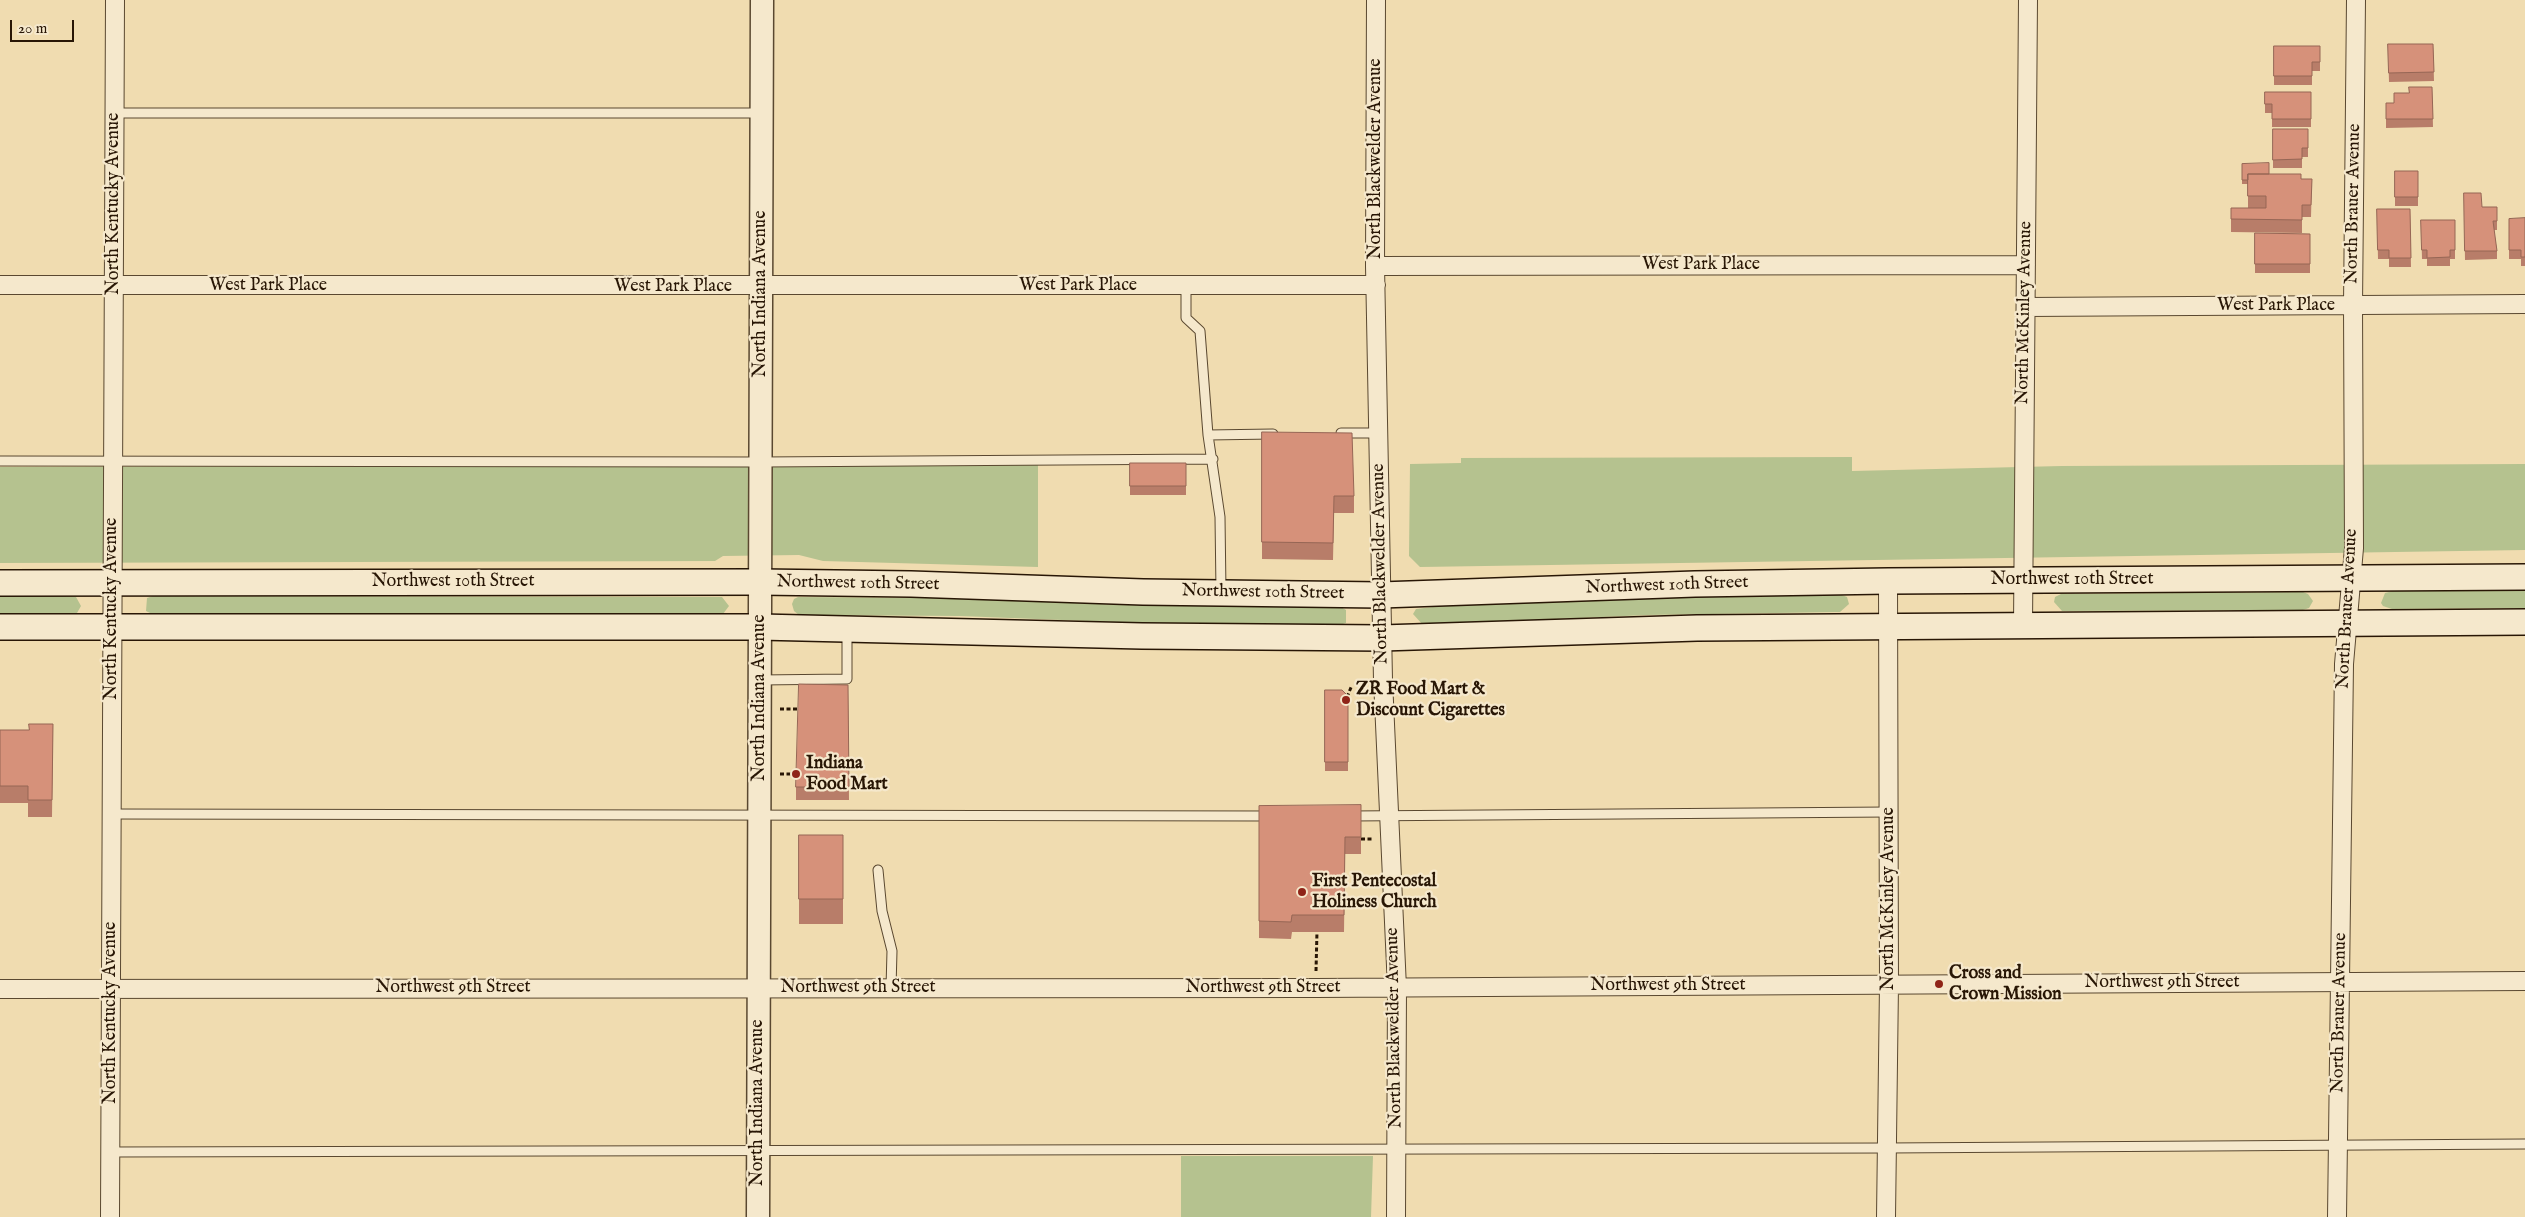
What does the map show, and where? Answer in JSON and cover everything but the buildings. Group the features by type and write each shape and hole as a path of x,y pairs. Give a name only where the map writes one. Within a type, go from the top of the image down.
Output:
{"main road":[{"name":"Northwest 10th Street","path":"0,583 760,582 1381,595 1696,584 2525,577"},
{"path":"0,627 760,627 1142,636 1382,638 1697,628 2525,622"}],"street":[{"name":"North Kentucky Avenue","path":"110,1217 110,814 113,582 115,0"},
{"name":"North Indiana Avenue","path":"758,1217 762,0"},
{"name":"North Blackwelder Avenue","path":"1376,0 1378,433 1388,816 1397,988 1396,1217"},
{"name":"North McKinley Avenue","path":"2023,625 2028,0"},
{"name":"North Brauer Avenue","path":"2337,1217 2344,664 2354,548 2353,305 2356,0"},
{"name":"West Park Place","path":"1376,266 2026,265"},
{"name":"West Park Place","path":"0,286 761,287 1376,285"},
{"name":"West Park Place","path":"2026,307 2525,304"},
{"name":"North McKinley Avenue","path":"1886,1217 1889,984 1888,581"},
{"name":"Northwest 9th Street","path":"0,989 1397,988 2525,981"}],"lane":[{"path":"115,113 762,113"},
{"path":"1186,286 1186,318 1200,332 1208,435 1220,517 1221,593"},
{"path":"1331,433 1378,433"},
{"path":"1208,435 1284,434"},
{"path":"0,461 761,462 1213,459"},
{"path":"760,680 847,679 847,628"},
{"path":"1338,816 1889,812"},
{"path":"110,814 683,817 759,815 1278,816"},
{"path":"878,870 882,910 892,951 891,988"},
{"path":"111,1152 1887,1148 2338,1143 2525,1144"}],"path":[{"path":"1346,700 1352,685"},
{"path":"1361,840 1372,840"},
{"path":"1316,931 1316,959"}],"green space":[{"path":"1852,457 1852,471 2062,466 2525,464 2525,550 1420,567 1409,556 1410,464 1461,463 1461,458"},
{"path":"1038,464 1038,567 823,561 799,555 723,556 715,561 0,563 0,467"},
{"path":"2393,591 2525,591 2525,608 2392,609 2383,606 2381,603 2385,593"},
{"path":"2303,592 2308,594 2313,601 2309,608 2303,610 2062,611 2054,602 2055,597 2061,594"},
{"path":"1839,594 1847,597 1849,604 1840,612 1647,615 1423,625 1413,614 1416,609 1441,606 1683,596"},
{"path":"0,596 76,597 81,606 77,613 0,614"},
{"path":"153,596 722,597 729,606 723,614 714,615 152,614 146,611 147,598"},
{"path":"798,597 947,598 1126,605 1339,606 1346,610 1346,623 1340,625 1138,623 960,616 799,615 794,611 792,604 794,599"},
{"path":"1181,1156 1373,1156 1371,1217 1181,1217"}],"place":[{"name":"ZR Food Mart & Discount Cigarettes","path":"1346,700"},
{"name":"Indiana Food Mart","path":"796,774"},
{"name":"First Pentecostal Holiness Church","path":"1302,892"},
{"name":"Cross and Crown Mission","path":"1939,984"}]}
